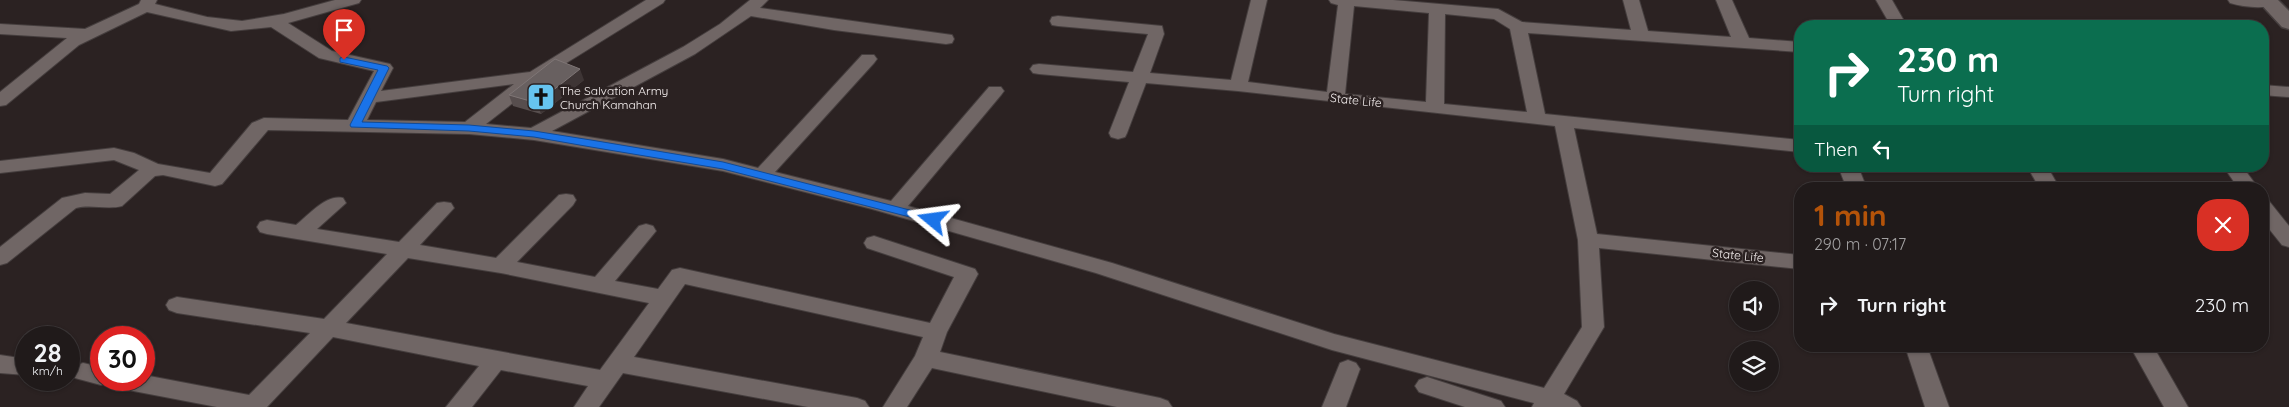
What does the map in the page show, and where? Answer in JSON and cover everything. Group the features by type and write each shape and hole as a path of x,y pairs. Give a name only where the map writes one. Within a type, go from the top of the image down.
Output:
{"street":[{"path":"0,102 73,41 147,3 218,23 242,26 307,15 354,0"},
{"path":"469,128 549,66 657,0"},
{"path":"1238,86 1260,0"},
{"path":"1336,98 1342,0 1437,9 1498,7 1518,27 1537,118"},
{"path":"1631,0 1642,35"},
{"path":"1724,0 1742,42"},
{"path":"1884,0 1896,20"},
{"path":"2236,0 2268,1 2289,23"},
{"path":"534,134 688,52 754,6 834,26 946,39"},
{"path":"1435,108 1437,9"},
{"path":"272,20 297,35 319,52 344,60 384,68 355,125"},
{"path":"1058,21 1156,30 1118,134"},
{"path":"1518,27 1794,46"},
{"path":"0,29 88,34"},
{"path":"762,175 868,59"},
{"name":"State Life","path":"1039,69 1238,86 1336,98 1794,145"},
{"path":"369,98 535,77"},
{"path":"896,209 995,91"},
{"path":"2269,91 2289,92"},
{"path":"1546,402 1593,328 1588,240 1563,121"},
{"path":"0,258 69,203 85,199 115,201 148,172 163,169 215,180 259,127 264,124 469,128 534,134 723,165 896,209 1104,268 1332,342 1569,407"},
{"path":"0,167 9,168 114,154 127,156 156,170"},
{"path":"501,266 566,200"},
{"path":"299,233 336,203"},
{"path":"155,386 253,406 444,208"},
{"path":"2269,215 2289,240"},
{"path":"266,227 501,266 664,298"},
{"path":"600,285 646,231"},
{"name":"State Life","path":"1588,240 1794,261"},
{"path":"874,243 967,274 936,332 926,358 896,407"},
{"path":"586,407 680,275 936,332"},
{"path":"177,305 330,328 496,361 611,371 857,407"},
{"path":"1918,352 1937,407"},
{"path":"2144,352 2176,407"},
{"path":"926,358 1160,407"},
{"path":"458,407 496,361"},
{"path":"0,364 15,366"},
{"path":"1334,407 1348,369"},
{"path":"1427,386 1494,407"}],"building":[{"path":"555,59 580,69 537,103 509,95 551,62"}],"place":[{"name":"The Salvation Army Church Kamahan","path":"541,97"}],"route":[{"path":"344,60 384,68 355,125 469,128 534,134 723,165 933,220"}]}
